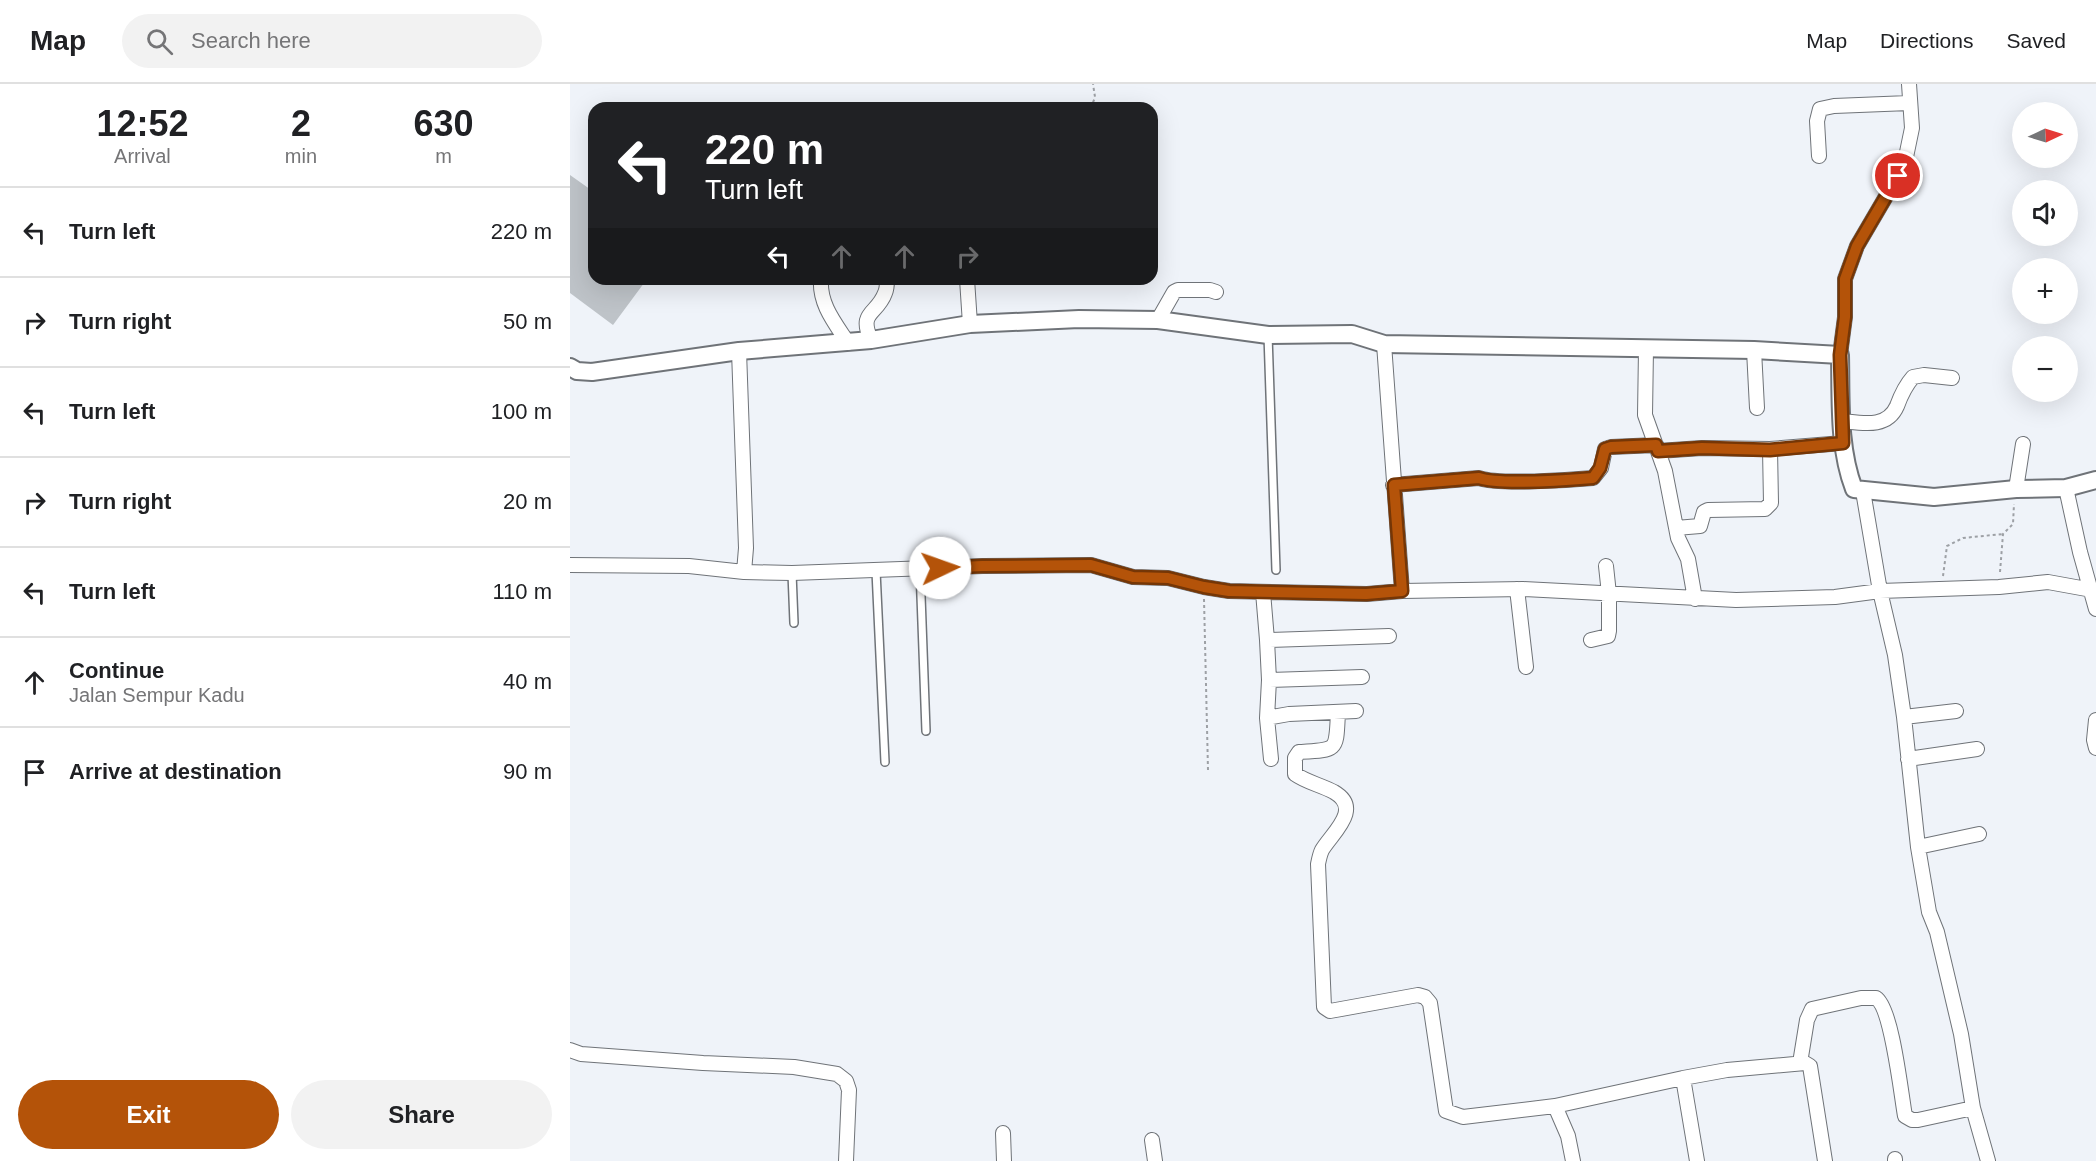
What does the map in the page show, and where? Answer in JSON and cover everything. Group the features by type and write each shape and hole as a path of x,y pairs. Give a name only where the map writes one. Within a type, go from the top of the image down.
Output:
{"street":[{"path":"1909,84 1912,128 1906,157 1898,176 1857,246 1845,279 1845,317 1840,355 1842,420 1847,471 1854,489 1934,496 2016,489 2066,488 2096,480"},
{"path":"1819,156 1817,121 1820,109 1834,106 1909,103"},
{"path":"820,285 821,298 848,343"},
{"path":"871,340 866,330 866,320 885,294 886,285"},
{"path":"967,285 970,324"},
{"path":"1158,320 1174,292 1178,290 1216,292"},
{"path":"570,367 592,372 740,351 848,343 970,324 1079,319 1158,320 1268,335 1352,334 1384,344 1754,350 1840,355"},
{"path":"1384,344 1402,591"},
{"path":"1646,349 1645,415 1665,471 1676,528 1688,559 1695,599"},
{"path":"1754,350 1756,408"},
{"path":"740,351 746,548 744,572"},
{"path":"1842,420 1867,423 1884,422 1891,416 1902,391 1913,377 1924,375 1952,378"},
{"path":"1394,485 1479,478 1510,481 1593,478 1600,468 1605,449 1611,447 1770,450 1843,443"},
{"path":"2016,489 2023,444"},
{"path":"1676,528 1700,526 1704,512 1708,510 1765,509 1768,507 1771,503 1770,450"},
{"path":"2066,488 2080,552 2096,609"},
{"path":"1863,491 1880,591 1895,655 1918,847 1929,912 1937,932 1961,1034 1973,1108 1988,1161"},
{"path":"570,564 689,566 744,572 792,573 982,566 1091,565 1124,575 1168,578 1204,587 1263,592 1366,594 1402,591 1517,589 1695,599 1787,599 1835,597 1880,591 1999,587 2048,582 2092,590"},
{"path":"1591,640 1608,636 1609,594 1606,566"},
{"path":"1517,589 1526,667"},
{"path":"1263,592 1269,680 1267,717 1271,759"},
{"path":"1267,640 1389,636"},
{"path":"1269,680 1362,676"},
{"path":"1267,717 1356,711"},
{"path":"1904,717 1956,711"},
{"path":"1338,712 1336,742 1333,747 1327,751 1299,752 1295,758 1295,770 1298,776 1335,793 1344,801 1346,811 1341,825 1321,852 1318,864 1324,1007 1330,1011 1418,995 1425,997 1430,1003 1446,1111 1463,1117 1555,1106 1727,1070 1808,1063 1825,1161"},
{"path":"2096,720 2094,740 2096,748"},
{"path":"1908,759 1977,749"},
{"path":"1918,847 1979,834"},
{"path":"1800,1063 1807,1020 1812,1009 1861,998 1876,998 1884,1006 1896,1055 1905,1116 1918,1120 1973,1108"},
{"path":"570,1050 581,1054 636,1059 794,1066 837,1074 846,1081 849,1090 846,1161"},
{"path":"1683,1078 1697,1161"},
{"path":"1555,1106 1568,1136 1573,1161"},
{"path":"1003,1133 1004,1161"},
{"path":"1152,1140 1155,1161"}],"lane":[{"path":"1268,335 1276,570"},
{"path":"920,569 926,732"},
{"path":"876,571 885,762"},
{"path":"792,573 794,622"}],"path":[{"path":"1093,84 1095,97 1093,102"},
{"path":"1942,588 1947,546 1963,538 2003,534 2013,524 2016,489"},
{"path":"1999,587 2003,534"},
{"path":"1204,587 1208,770"}],"building":[{"path":"570,175 588,188 588,285 643,285 613,325 570,293"}],"route":[{"path":"940,568 1091,565 1133,577 1168,578 1229,591 1366,594 1402,591 1394,485 1479,478 1510,481 1593,478 1598,473 1605,449 1611,447 1656,445 1658,451 1702,448 1770,450 1843,443 1840,355 1845,317 1845,279 1857,246 1898,176"}]}
